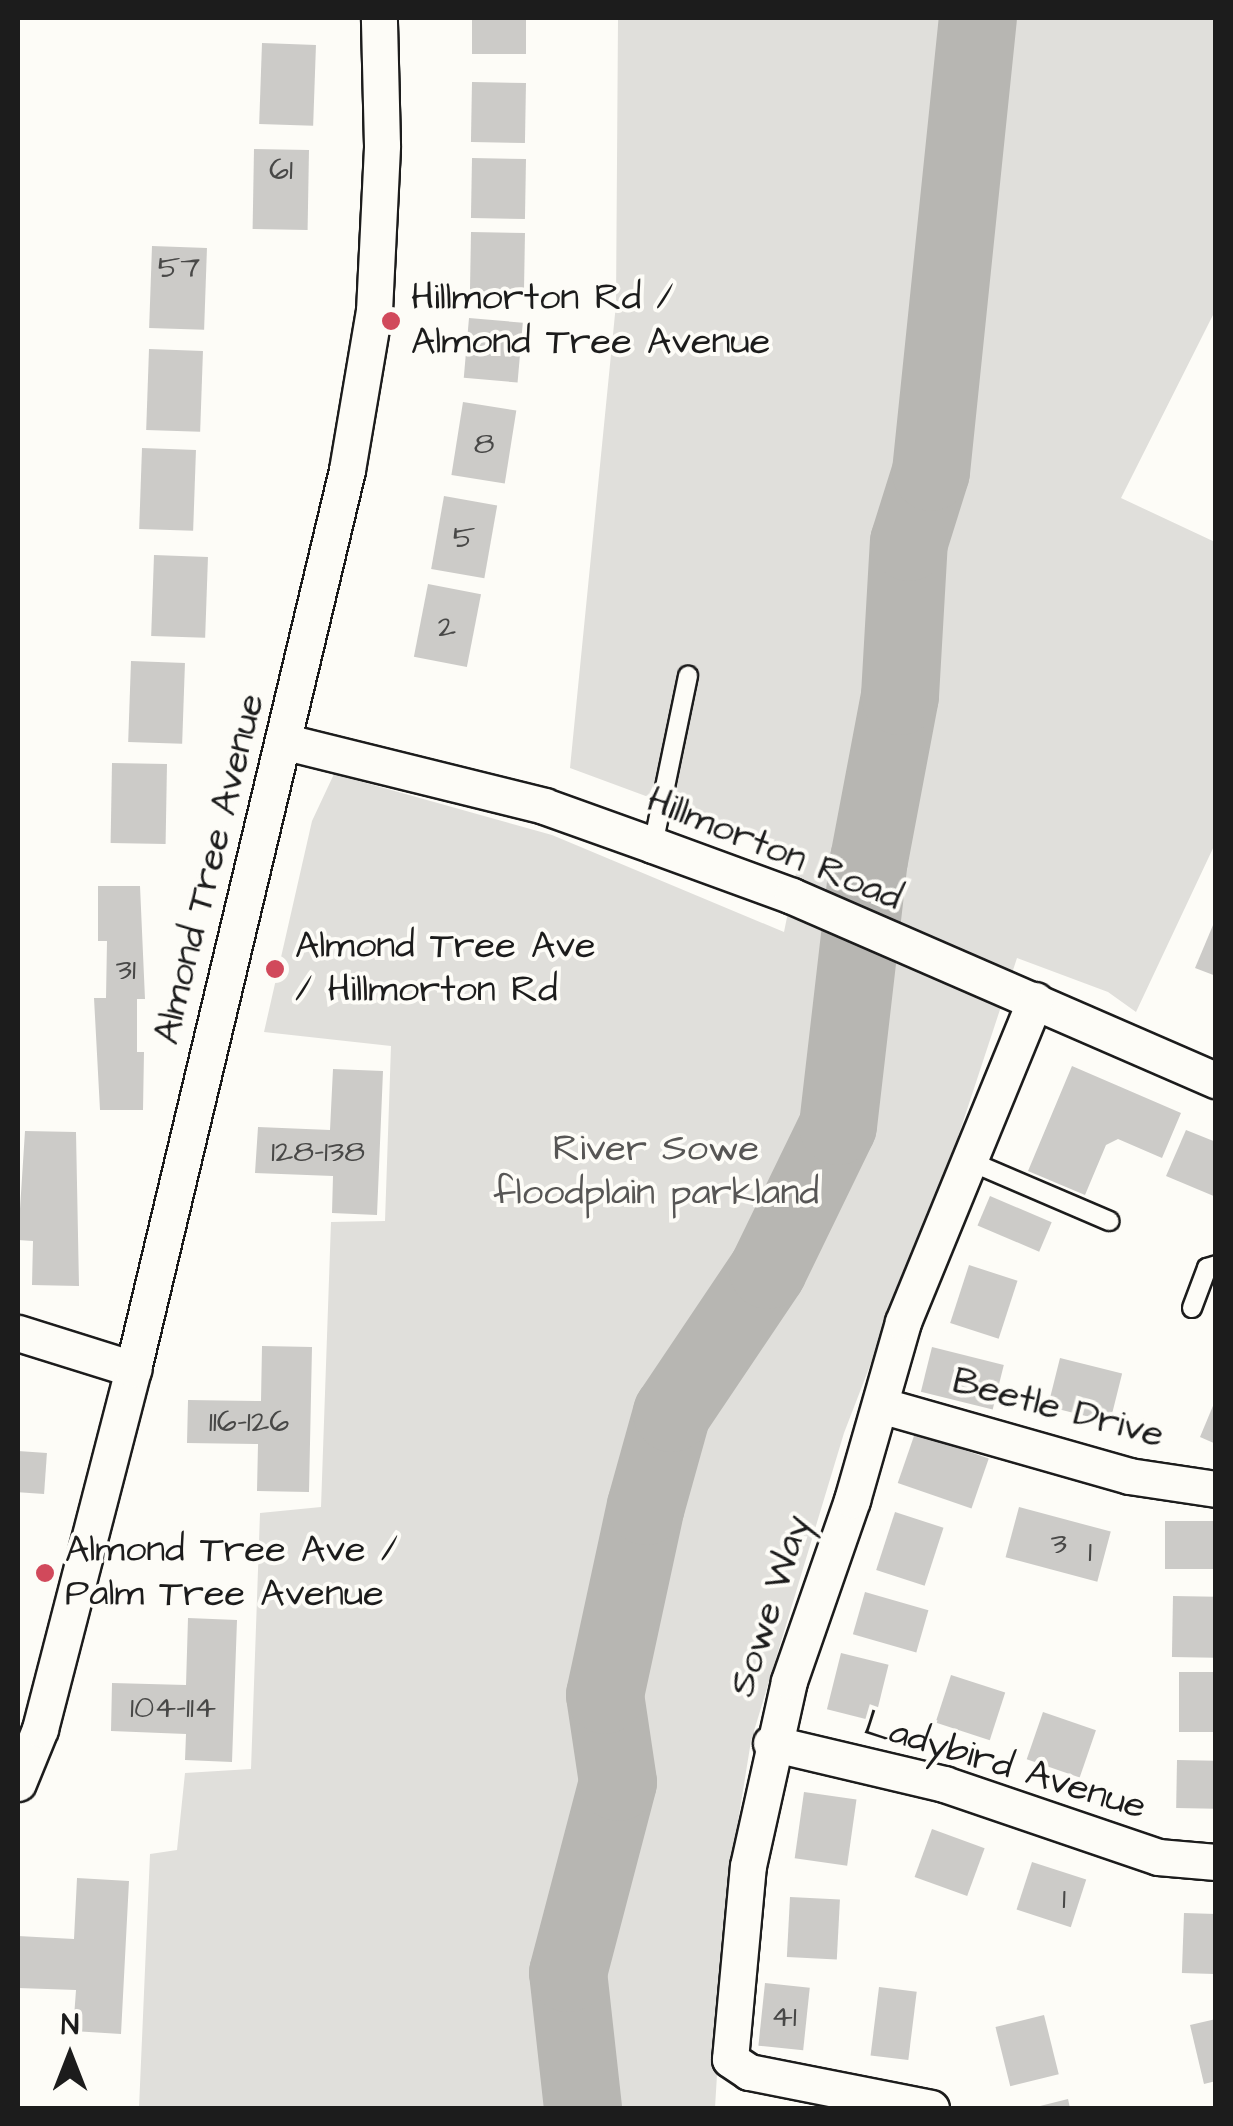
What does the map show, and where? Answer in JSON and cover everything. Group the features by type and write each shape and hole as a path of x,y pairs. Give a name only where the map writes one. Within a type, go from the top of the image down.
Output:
{"street":[{"name":"Almond Tree Avenue","path":"18,1783 29,1725 133,1368 286,742 348,470 374,311 382,145 380,18"},
{"name":"Hillmorton Road","path":"286,742 544,806 652,844 792,896 920,956 1035,1000 1216,1080"},
{"name":"Sowe Way","path":"931,2108 749,2072 730,2059 748,1866 771,1743 880,1406 903,1322 1035,1000"},
{"path":"18,1333 133,1368"},
{"name":"Beetle Drive","path":"880,1406 1129,1476 1216,1489"},
{"name":"Ladybird Avenue","path":"771,1743 944,1784 1158,1857 1216,1862"}],"lane":[{"path":"652,844 688,676"},
{"path":"967,1160 1109,1221"},
{"path":"1192,1308 1206,1268 1216,1265"}],"green space":[{"name":"River Sowe floodplain parkland","path":"618,18 1215,18 1215,311 1121,498 1215,542 1215,844 1136,1012 1108,992 1017,958 957,1140 844,1433 751,1741 729,1877 715,2108 139,2108 150,1854 177,1850 185,1773 251,1769 260,1513 321,1507 331,1222 385,1221 391,1046 264,1032 312,821 334,774 552,835 784,932 800,853 570,768 616,304"}],"building":[{"path":"472,18 526,18 526,54 472,54"},
{"path":"262,43 316,45 313,126 259,124"},
{"path":"472,82 526,83 525,143 471,142"},
{"path":"254,149 309,150 308,230 253,229"},
{"path":"472,158 526,159 525,219 471,218"},
{"path":"471,232 525,233 524,293 470,292"},
{"path":"152,246 207,248 204,330 149,328"},
{"path":"469,318 523,323 518,382 464,378"},
{"path":"149,349 203,351 200,432 146,430"},
{"path":"463,402 516,410 505,484 451,475"},
{"path":"142,448 196,450 193,531 139,529"},
{"path":"444,496 497,505 484,578 431,569"},
{"path":"154,555 208,557 205,638 151,636"},
{"path":"428,584 481,594 467,667 414,657"},
{"path":"131,661 185,663 182,744 128,742"},
{"path":"112,763 167,764 166,844 111,843"},
{"path":"98,886 140,886 145,999 137,999 137,1052 144,1052 143,1110 100,1110 94,998 106,998 107,941 98,941"},
{"path":"1216,918 1216,976 1195,968"},
{"path":"1072,1066 1181,1113 1162,1158 1118,1139 1106,1145 1085,1195 1028,1171"},
{"path":"333,1069 383,1071 377,1215 332,1213 333,1176 255,1173 258,1127 330,1130"},
{"path":"1186,1130 1216,1142 1216,1197 1166,1176"},
{"path":"25,1131 76,1132 79,1286 32,1285 33,1241 18,1240"},
{"path":"990,1196 1052,1222 1039,1252 977,1225"},
{"path":"969,1265 1018,1281 999,1339 950,1323"},
{"path":"262,1346 312,1347 309,1492 257,1491 258,1444 187,1443 188,1400 261,1401"},
{"path":"932,1347 1004,1365 993,1410 921,1392"},
{"path":"1060,1358 1122,1373 1110,1422 1048,1407"},
{"path":"1216,1401 1216,1444 1200,1437"},
{"path":"915,1433 989,1458 971,1509 898,1483"},
{"path":"18,1451 47,1453 44,1494 18,1492"},
{"path":"1019,1507 1111,1532 1097,1582 1006,1557"},
{"path":"895,1512 944,1528 925,1586 876,1570"},
{"path":"1165,1521 1216,1521 1216,1569 1165,1569"},
{"path":"865,1592 928,1610 916,1652 853,1634"},
{"path":"1173,1596 1216,1597 1215,1658 1172,1657"},
{"path":"188,1618 237,1620 232,1762 185,1760 186,1734 111,1731 112,1683 186,1685"},
{"path":"841,1653 889,1665 875,1721 827,1709"},
{"path":"1179,1672 1216,1672 1216,1732 1179,1732"},
{"path":"951,1675 1005,1693 990,1740 936,1723"},
{"path":"1043,1712 1096,1730 1080,1778 1027,1759"},
{"path":"1177,1760 1216,1761 1215,1809 1176,1808"},
{"path":"804,1792 856,1799 847,1866 795,1858"},
{"path":"932,1829 985,1848 967,1896 915,1877"},
{"path":"1032,1862 1086,1880 1071,1927 1017,1910"},
{"path":"77,1878 129,1881 121,2034 73,2031 76,1990 18,1988 18,1936 74,1939"},
{"path":"790,1897 840,1900 837,1960 787,1957"},
{"path":"1184,1913 1216,1914 1214,1974 1182,1973"},
{"path":"765,1983 810,1988 803,2050 758,2046"},
{"path":"879,1987 917,1992 908,2060 871,2055"},
{"path":"1044,2015 1059,2074 1010,2086 995,2027"},
{"path":"1216,2019 1216,2081 1204,2084 1190,2025"},
{"path":"1068,2099 1070,2108 1036,2108 1036,2107"}],"waterway":[{"path":"583,2108 568,1973 618,1782 605,1695 646,1506 672,1413 768,1270 838,1126 869,860 900,696 909,542 931,472 978,18"}],"place":[{"name":"Hillmorton Rd / Almond Tree Avenue","path":"391,321"},
{"name":"Almond Tree Ave / Hillmorton Rd","path":"275,969"},
{"name":"Almond Tree Ave / Palm Tree Avenue","path":"45,1573"}]}
